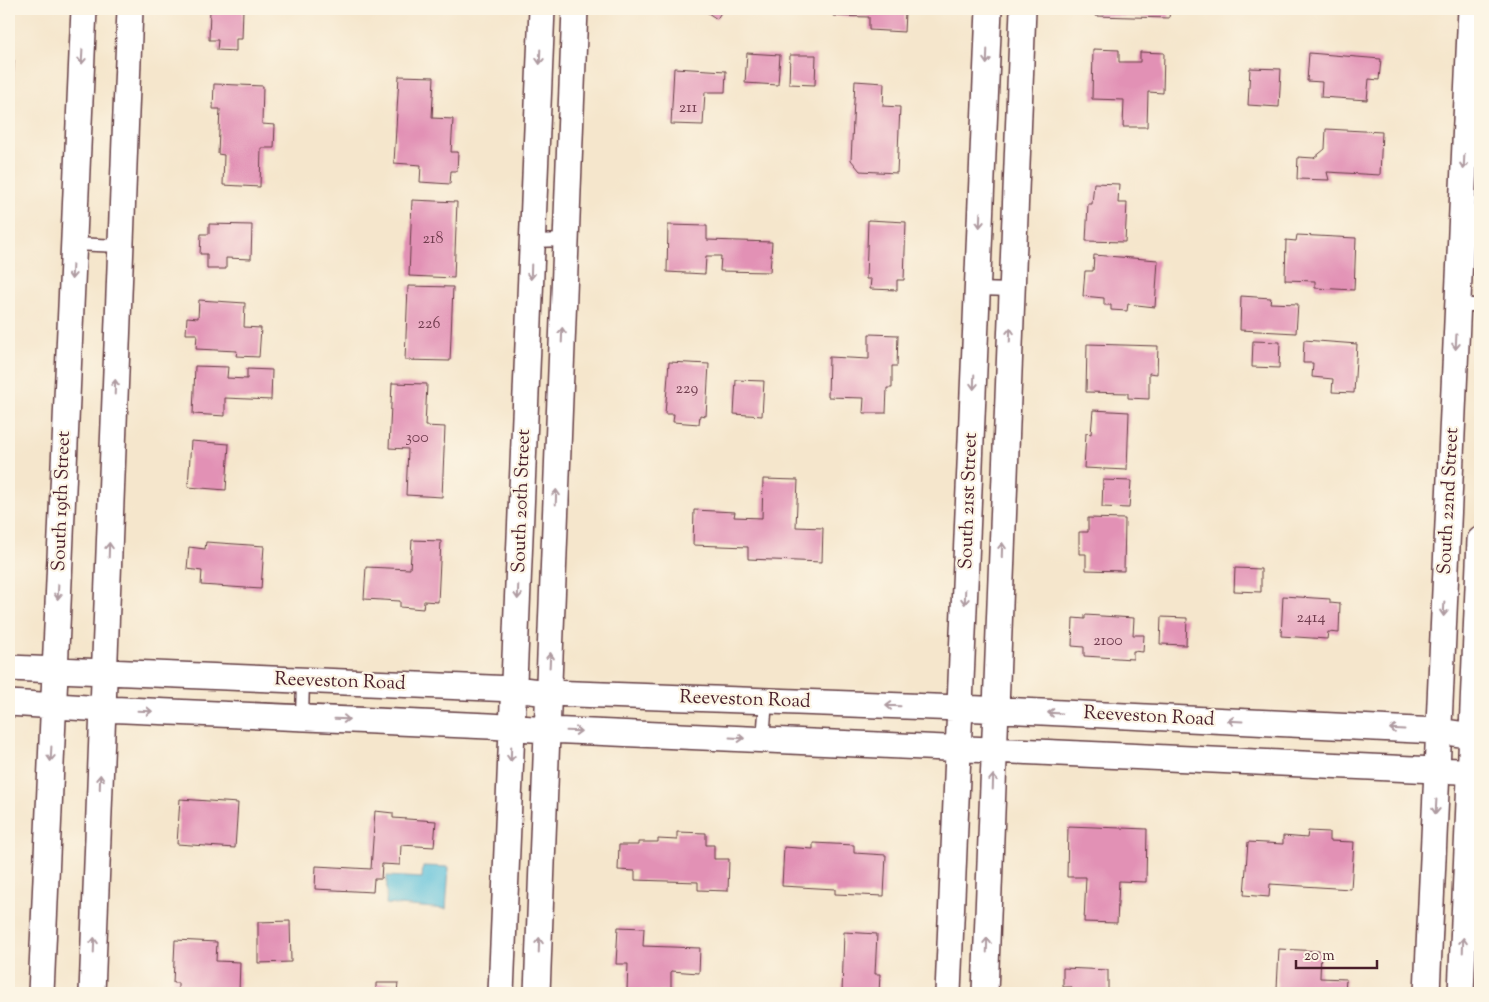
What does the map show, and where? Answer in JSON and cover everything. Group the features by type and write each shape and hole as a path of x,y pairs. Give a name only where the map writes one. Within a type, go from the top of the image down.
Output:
{"street":[{"name":"South 19th Street","path":"41,993 84,9"},
{"path":"92,993 130,9"},
{"name":"South 20th Street","path":"501,993 542,9"},
{"name":"South 20th Street","path":"537,993 575,9"},
{"name":"South 21st Street","path":"948,993 989,9"},
{"name":"South 21st Street","path":"985,993 1023,9"},
{"name":"South 22nd Street","path":"1427,993 1439,732 1469,305 1471,9"},
{"name":"South 22nd Street","path":"1461,993 1475,772 1480,540"},
{"name":"Reeveston Road","path":"9,668 514,689 548,693 960,708 1439,732 1476,737"},
{"name":"Reeveston Road","path":"9,703 547,730 1475,772"}],"lane":[{"path":"532,241 566,240"},
{"path":"74,244 121,246"},
{"path":"978,289 1012,290"},
{"path":"302,718 303,680"},
{"path":"763,739 766,701"}],"water":[{"path":"423,866 449,867 446,909 386,904 387,876 422,878"}],"building":[{"path":"210,9 243,9 242,39 236,39 236,51 217,50 218,40 209,40"},
{"path":"702,9 723,9 717,19"},
{"path":"833,9 918,9 918,13 905,12 904,32 869,30 869,17 833,16"},
{"path":"1095,9 1170,9 1169,18 1095,16"},
{"path":"1093,49 1119,50 1119,62 1140,62 1140,52 1164,53 1163,93 1148,92 1147,127 1123,127 1124,100 1092,99"},
{"path":"747,53 780,55 778,85 745,83"},
{"path":"1309,53 1381,59 1379,80 1369,79 1367,100 1321,97 1322,82 1307,81"},
{"path":"790,55 816,55 815,85 789,84"},
{"path":"9,60 14,60 13,86 9,85"},
{"path":"674,68 726,71 725,92 705,92 703,125 671,124"},
{"path":"1250,68 1281,69 1279,107 1248,105"},
{"path":"399,76 434,77 432,118 453,119 451,152 458,152 457,171 451,171 450,184 420,182 421,165 394,163"},
{"path":"855,81 884,83 883,106 900,107 897,173 860,171 851,160"},
{"path":"214,84 263,86 262,124 275,125 274,148 261,148 260,187 223,185 224,155 218,154 220,109 213,109"},
{"path":"1326,129 1382,132 1380,175 1327,172 1329,180 1297,179 1298,157 1314,158 1325,149"},
{"path":"1094,183 1119,184 1118,203 1127,203 1125,242 1086,241 1088,204 1092,204"},
{"path":"412,200 457,202 454,278 409,276"},
{"path":"868,220 906,222 904,280 897,280 897,290 870,289 871,279 866,279"},
{"path":"209,224 252,225 251,259 226,258 226,269 207,269 207,254 200,254 201,234 209,234"},
{"path":"668,225 707,226 707,240 772,242 770,272 720,271 721,256 706,256 705,274 667,272"},
{"path":"1297,235 1356,238 1354,290 1315,288 1315,281 1285,280 1286,240 1296,241"},
{"path":"1094,255 1158,260 1155,307 1128,304 1127,311 1111,310 1111,305 1104,305 1104,298 1083,296 1085,271 1093,271"},
{"path":"408,286 453,287 450,361 405,360"},
{"path":"1241,296 1271,298 1270,303 1298,304 1296,333 1240,330"},
{"path":"199,300 245,303 244,327 261,328 259,357 236,356 237,351 196,349 197,334 186,334 187,317 198,318"},
{"path":"869,334 898,335 897,366 892,366 892,388 887,388 886,413 863,413 864,398 828,397 829,357 869,359"},
{"path":"1304,340 1357,344 1354,393 1332,392 1333,379 1312,377 1313,363 1303,363"},
{"path":"1253,341 1280,342 1279,368 1252,367"},
{"path":"1087,344 1158,346 1157,374 1149,373 1149,399 1128,398 1128,393 1086,392"},
{"path":"669,362 709,364 706,416 700,415 699,424 673,422 674,414 665,414"},
{"path":"195,366 228,367 227,378 247,379 247,369 272,370 271,400 225,398 225,416 193,414"},
{"path":"736,380 764,381 762,416 734,414"},
{"path":"392,383 427,384 425,426 445,427 442,497 406,495 408,449 389,448"},
{"path":"1093,410 1129,412 1127,470 1084,468 1086,433 1091,434"},
{"path":"191,441 229,444 226,490 188,487"},
{"path":"763,479 798,480 796,527 823,528 822,562 748,559 748,547 693,545 694,510 735,512 734,517 762,518"},
{"path":"1103,480 1131,481 1129,508 1102,507"},
{"path":"1088,518 1125,519 1124,571 1086,570 1086,554 1079,554 1079,532 1088,532"},
{"path":"412,540 441,541 438,602 424,601 423,609 400,607 400,601 364,599 366,567 410,569"},
{"path":"206,542 264,546 261,589 201,585 202,571 187,569 189,547 205,549"},
{"path":"1235,568 1261,569 1261,592 1234,591"},
{"path":"1283,596 1330,599 1330,603 1340,604 1339,633 1328,632 1327,639 1281,636"},
{"path":"1085,615 1134,618 1133,635 1144,635 1143,652 1133,651 1133,659 1084,656 1084,647 1072,646 1073,618 1085,619"},
{"path":"1161,617 1187,618 1186,645 1160,644"},
{"path":"180,799 238,803 235,848 177,844"},
{"path":"375,811 393,813 393,818 436,821 434,847 401,845 400,865 382,864 381,879 374,879 373,892 315,889 316,866 371,869"},
{"path":"1068,826 1147,829 1146,882 1119,881 1117,923 1084,922 1086,877 1067,877"},
{"path":"1308,831 1329,832 1329,841 1354,842 1351,889 1270,884 1269,897 1244,895 1248,842 1283,844 1283,836 1307,838"},
{"path":"677,832 706,833 706,845 714,845 714,859 729,859 728,891 698,890 698,882 635,880 635,871 618,870 619,845 638,845 638,842 658,842 658,839 677,840"},
{"path":"813,843 854,845 854,853 886,855 884,896 835,894 835,889 782,886 784,847 813,849"},
{"path":"290,921 291,962 258,963 258,922"},
{"path":"618,927 644,928 643,946 700,948 699,973 671,971 671,992 627,990 628,964 616,964"},
{"path":"844,932 877,934 875,974 880,974 879,993 842,993"},
{"path":"175,940 217,942 216,961 240,962 239,992 202,991 202,993 178,993 178,983 173,983"},
{"path":"1279,949 1321,951 1320,978 1346,979 1345,993 1297,993 1297,988 1277,988"},
{"path":"1063,968 1108,970 1108,993 1072,993 1072,987 1063,987"},
{"path":"376,983 398,983 397,993 376,993"}]}
